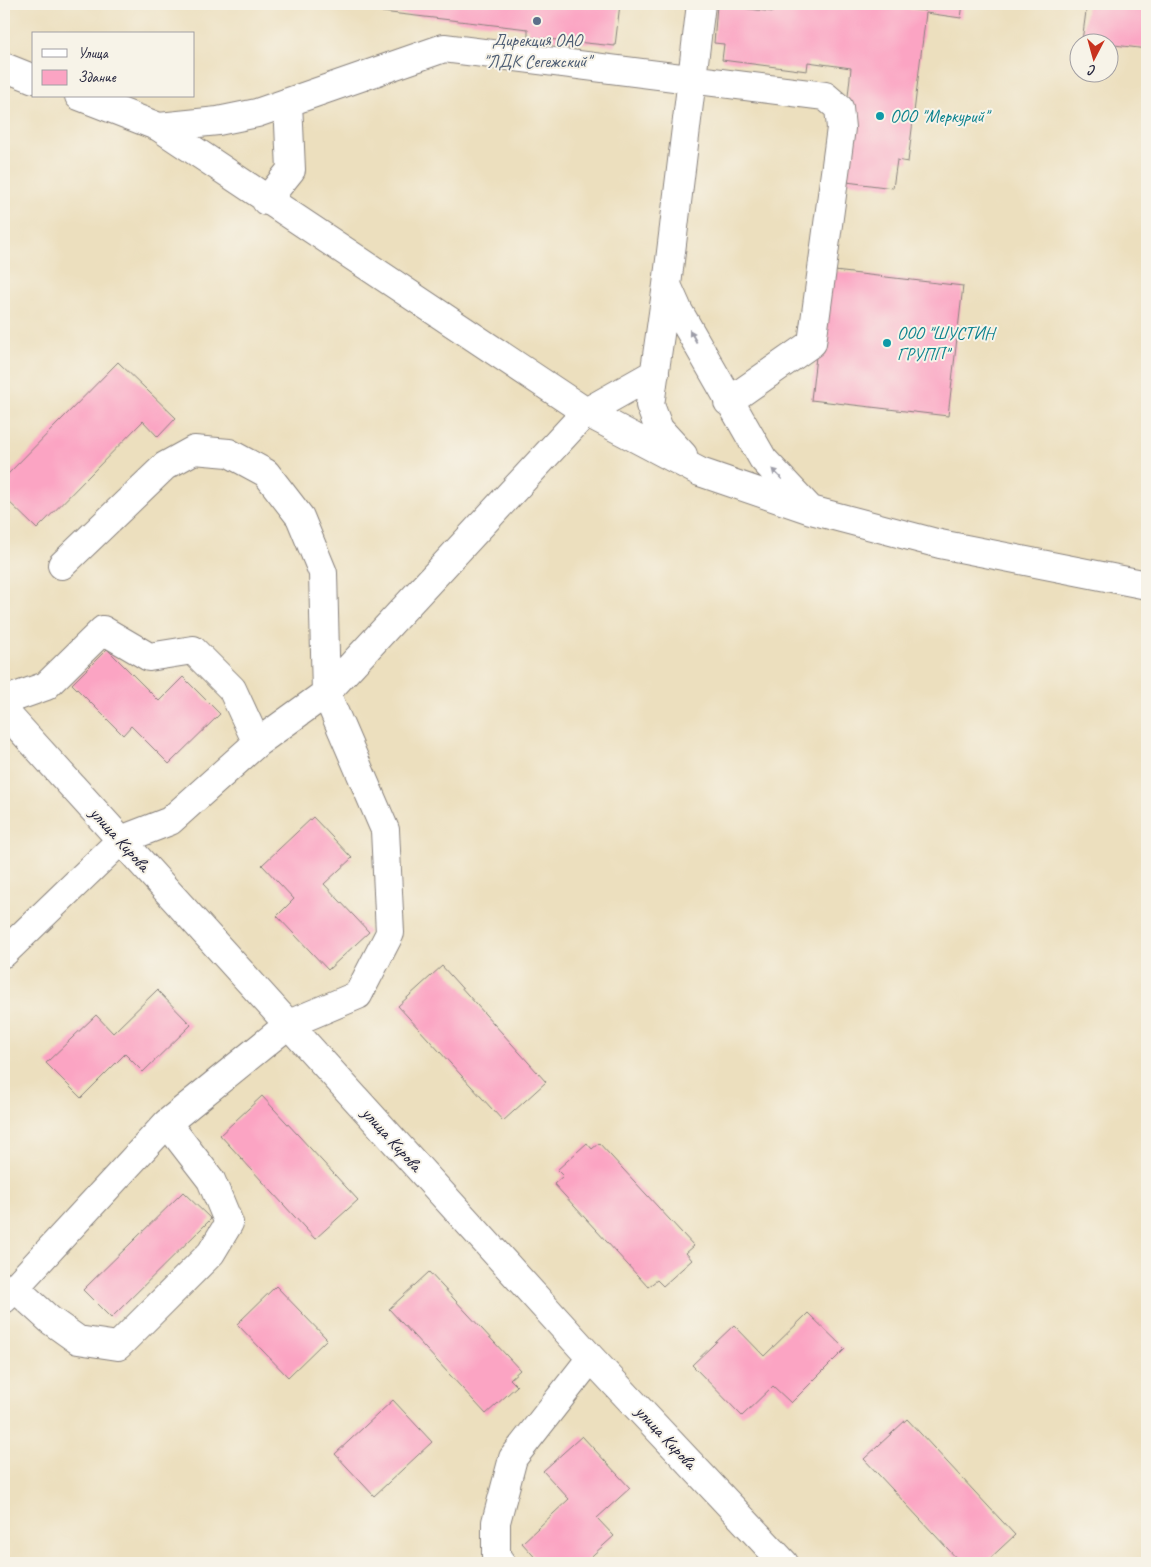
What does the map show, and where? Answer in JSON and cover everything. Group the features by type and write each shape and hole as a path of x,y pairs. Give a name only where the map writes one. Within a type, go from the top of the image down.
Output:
{"street":[{"path":"700,472 659,429 650,406 667,285 701,4"},
{"path":"159,127 218,121 257,113 444,48 825,96 839,108 840,128 812,343 728,402"},
{"path":"4,67 32,78"},
{"path":"84,98 159,127 266,201 586,412 700,472 811,510 940,544 1147,585"},
{"path":"266,201 291,170 288,102"},
{"path":"667,285 679,312 728,402 763,459 811,510"},
{"path":"4,953 121,840 170,821 257,742 326,693 586,412 655,373"},
{"path":"62,565 165,466 194,450 229,453 266,472 300,517 323,573 326,693 385,830 390,933 358,995 289,1024 167,1123 9,1294 78,1340 118,1346 212,1253 229,1223 211,1180 167,1123"},
{"path":"4,701 46,686 103,630 149,657 194,650 232,688 257,742"},
{"name":"улица Кирова","path":"4,712 592,1358 784,1563"},
{"path":"501,1563 496,1556 496,1522 512,1458 592,1358"}],"building":[{"name":"Дирекция ОАО \"ЛДК Сегежский\"","path":"383,4 620,4 615,46 528,37 528,29 382,12"},
{"name":"ООО \"Меркурий\"","path":"775,4 859,4 926,11 927,4 963,4 961,18 926,13 908,162 897,160 893,188 839,181 851,68 808,62 807,71 722,60 724,44 714,43 717,5 774,12"},
{"path":"1087,4 1147,4 1147,49 1118,45 1118,32 1083,32"},
{"name":"ООО \"ШУСТИН ГРУПП\"","path":"826,270 963,286 948,416 811,400"},
{"path":"118,362 176,418 158,437 143,421 37,529 4,497 4,478"},
{"path":"107,649 159,701 183,677 220,714 169,764 131,726 123,735 72,684"},
{"path":"313,817 352,858 324,884 369,932 328,970 277,916 294,899 262,865"},
{"path":"442,966 546,1082 503,1121 398,1006"},
{"path":"157,990 191,1025 143,1072 125,1054 81,1098 46,1063 96,1015 113,1033"},
{"path":"262,1096 358,1200 315,1239 220,1135"},
{"path":"587,1143 592,1149 599,1143 694,1246 686,1253 692,1260 663,1286 657,1280 648,1287 554,1184 563,1176 557,1170"},
{"path":"183,1192 211,1219 111,1318 83,1290"},
{"path":"429,1272 520,1370 510,1379 517,1386 486,1414 389,1309"},
{"path":"276,1286 327,1339 288,1377 237,1324"},
{"path":"808,1313 845,1349 791,1403 773,1386 742,1416 692,1365 734,1325 764,1356"},
{"path":"393,1400 432,1442 374,1496 335,1454"},
{"path":"907,1419 1015,1535 985,1563 961,1563 864,1459"},
{"path":"582,1436 630,1488 597,1518 614,1536 584,1563 540,1563 522,1543 569,1499 543,1471"}],"place":[{"name":"Дирекция ОАО \"ЛДК Сегежский\"","path":"537,21"},
{"name":"ООО \"Меркурий\"","path":"880,116"},
{"name":"ООО \"ШУСТИН ГРУПП\"","path":"887,343"}]}
